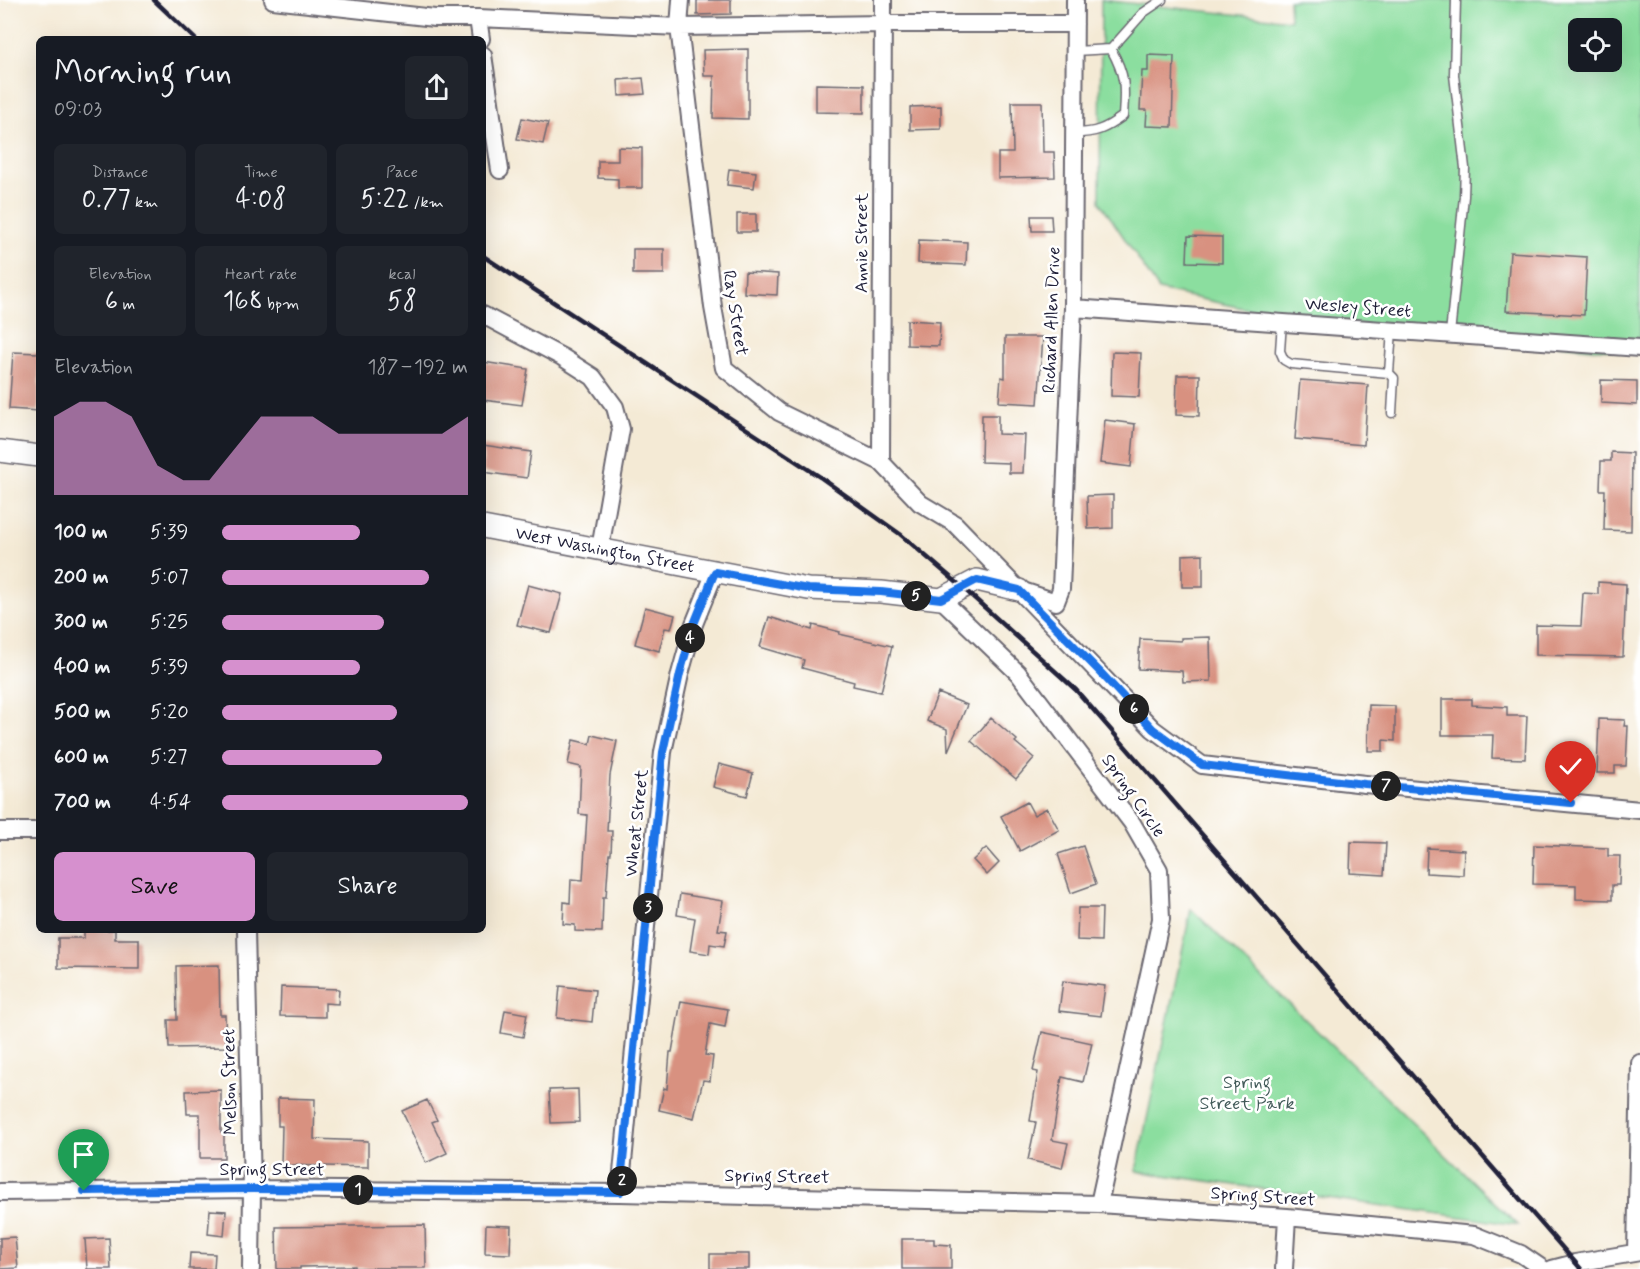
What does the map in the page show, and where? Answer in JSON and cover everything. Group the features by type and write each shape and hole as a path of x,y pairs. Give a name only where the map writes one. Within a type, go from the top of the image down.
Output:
{"street":[{"name":"Ray Street","path":"681,0 679,27 713,307 724,368 779,411 881,462 921,503 955,524 1019,590"},
{"name":"Annie Street","path":"881,462 883,0"},
{"name":"Richard Allen Drive","path":"1019,590 1056,602 1061,589 1073,308 1075,0"},
{"path":"274,1 435,18 679,27 1075,24"},
{"path":"478,18 481,36"},
{"path":"486,75 500,170"},
{"name":"Wesley Street","path":"1073,308 1640,348"},
{"path":"486,317 562,357 593,378 615,407 621,429 600,549"},
{"path":"0,451 36,456"},
{"name":"West Washington Street","path":"486,528 808,589 881,592 941,599"},
{"name":"Wheat Street","path":"620,1192 663,752 680,674 694,624 715,572"},
{"path":"941,599 977,580 1019,590 1153,729 1202,765 1365,784 1640,810"},
{"name":"Spring Circle","path":"941,599 1018,674 1132,823 1159,870 1161,919 1099,1204"},
{"path":"0,831 36,831"},
{"name":"Melson Street","path":"246,933 252,1189 251,1269"},
{"path":"1552,1269 1638,1252 1640,1063"},
{"name":"Spring Street","path":"0,1192 252,1189 620,1192 1099,1204 1287,1217 1474,1235 1521,1254 1543,1269"},
{"path":"1284,1269 1287,1217"}],"lane":[{"path":"1075,51 1112,49 1143,13 1162,0"},
{"path":"1450,334 1465,168 1454,75 1456,0"},
{"path":"1074,133 1094,133 1110,126 1123,116 1125,87 1121,66 1112,49"},
{"path":"1282,322 1281,351 1284,360 1291,363 1389,373 1394,378 1392,413"},
{"path":"1389,373 1392,330"}],"green space":[{"path":"1101,0 1290,20 1289,0 1640,0 1640,353 1284,317 1159,290 1100,202"},
{"name":"Spring Street Park","path":"1191,909 1518,1225 1136,1171"}],"building":[{"path":"697,0 731,0 731,14 697,15"},
{"path":"748,49 748,119 713,118 714,76 704,76 703,50"},
{"path":"1148,55 1174,56 1172,127 1146,126 1147,110 1140,110 1142,71 1148,71"},
{"path":"643,78 645,94 619,96 618,80"},
{"path":"816,84 864,85 864,113 816,112"},
{"path":"1012,102 1042,102 1043,152 1054,152 1055,177 998,178 998,153 1013,153"},
{"path":"941,106 941,129 910,130 910,107"},
{"path":"522,118 548,123 543,144 517,139"},
{"path":"618,147 642,148 642,188 618,188 618,179 598,178 598,161 618,161"},
{"path":"729,169 756,172 754,188 727,185"},
{"path":"737,214 756,214 756,232 737,232"},
{"path":"1031,216 1051,216 1052,231 1032,231"},
{"path":"1188,236 1222,237 1222,263 1187,262"},
{"path":"919,240 967,242 966,265 918,263"},
{"path":"633,249 664,249 664,274 633,274"},
{"path":"1510,252 1587,257 1584,315 1506,311"},
{"path":"745,272 778,274 777,295 744,293"},
{"path":"907,320 940,322 939,346 907,345"},
{"path":"1005,337 1043,337 1038,404 999,402 1001,377 1005,378"},
{"path":"13,352 36,353 36,411 9,409"},
{"path":"1112,352 1141,353 1139,397 1111,396"},
{"path":"486,362 528,369 522,405 486,400"},
{"path":"1177,375 1200,375 1199,416 1176,415"},
{"path":"1300,380 1368,385 1364,445 1295,439"},
{"path":"1601,380 1637,381 1637,405 1601,403"},
{"path":"982,415 998,415 998,434 1025,435 1023,473 1009,473 1009,463 981,462"},
{"path":"1105,420 1135,424 1131,467 1100,463"},
{"path":"486,445 531,452 527,478 486,472"},
{"path":"1611,452 1632,453 1631,531 1604,530 1605,490 1600,490 1601,461 1611,461"},
{"path":"1113,495 1113,528 1088,529 1087,496"},
{"path":"1203,554 1203,587 1182,587 1182,555"},
{"path":"1598,582 1626,584 1623,657 1536,655 1536,625 1581,626 1583,593 1598,594"},
{"path":"528,585 562,594 551,633 517,625"},
{"path":"645,607 675,615 671,629 665,628 659,651 635,644"},
{"path":"769,617 812,630 813,625 840,632 839,634 892,646 881,692 853,686 854,682 802,668 804,660 760,647"},
{"path":"1210,637 1211,681 1183,682 1182,671 1138,669 1140,639 1181,641 1181,638"},
{"path":"938,693 967,705 948,751 947,729 927,721"},
{"path":"1442,699 1472,699 1472,705 1507,707 1507,716 1527,716 1525,759 1492,758 1493,735 1442,735"},
{"path":"1369,705 1395,706 1395,741 1383,740 1383,751 1368,751"},
{"path":"991,718 1034,758 1016,779 971,741"},
{"path":"1599,719 1625,720 1624,726 1628,726 1626,766 1615,766 1615,773 1597,773"},
{"path":"592,735 617,741 610,775 607,831 612,831 611,854 609,854 606,897 603,897 602,932 575,931 575,925 563,924 564,902 570,903 571,879 583,880 587,815 579,814 581,767 568,764 573,740 590,744"},
{"path":"719,764 753,773 747,796 713,787"},
{"path":"1027,802 1034,815 1047,808 1059,830 1020,851 1001,816"},
{"path":"1351,842 1386,843 1384,875 1350,873"},
{"path":"1534,845 1608,848 1608,856 1620,856 1619,885 1612,885 1612,900 1576,899 1576,885 1533,884"},
{"path":"1083,846 1096,884 1071,893 1058,854"},
{"path":"986,848 999,863 987,875 973,860"},
{"path":"1427,848 1464,850 1463,875 1426,873"},
{"path":"680,894 723,901 718,930 727,931 724,946 710,944 709,954 690,951 695,918 677,915"},
{"path":"1078,908 1102,908 1101,941 1077,940"},
{"path":"84,933 115,933 115,939 139,939 139,969 58,968 58,938 84,938"},
{"path":"219,965 220,1015 225,1015 226,1047 169,1048 168,1020 177,1020 176,966"},
{"path":"1063,981 1105,986 1101,1016 1059,1011"},
{"path":"560,986 595,990 592,1022 557,1018"},
{"path":"281,987 339,989 338,1004 325,1003 325,1017 280,1016"},
{"path":"681,1001 728,1009 725,1027 710,1024 705,1055 713,1056 710,1081 703,1080 694,1118 659,1110 664,1088 667,1089 670,1052 672,1052"},
{"path":"505,1010 527,1014 523,1037 501,1033"},
{"path":"1042,1032 1092,1043 1083,1082 1062,1077 1052,1140 1068,1143 1062,1168 1028,1160 1036,1122 1030,1121 1038,1072 1033,1071"},
{"path":"578,1089 579,1122 551,1123 549,1090"},
{"path":"221,1090 221,1132 224,1132 224,1158 200,1158 200,1114 187,1114 186,1091"},
{"path":"278,1098 315,1099 314,1139 368,1141 368,1167 281,1165 282,1126 278,1126"},
{"path":"427,1100 437,1120 432,1122 447,1153 426,1163 402,1111"},
{"path":"210,1210 226,1211 224,1236 208,1234"},
{"path":"425,1225 426,1268 355,1268 355,1266 277,1269 276,1227"},
{"path":"486,1225 511,1226 510,1254 485,1253"},
{"path":"15,1237 18,1268 0,1269 0,1238"},
{"path":"109,1238 111,1269 87,1269 85,1239"},
{"path":"902,1239 934,1239 934,1244 951,1245 951,1269 902,1269"},
{"path":"190,1253 215,1254 214,1269 189,1269"},
{"path":"710,1254 749,1254 749,1269 710,1269"}],"railway":[{"path":"154,0 192,36"},
{"path":"486,258 820,477 900,534 1076,690 1581,1269"}],"route":[{"path":"84,1191 252,1189 620,1192 663,752 680,674 694,624 715,572 808,589 881,592 941,599 977,580 1019,590 1153,729 1202,765 1365,784 1571,803"}]}
